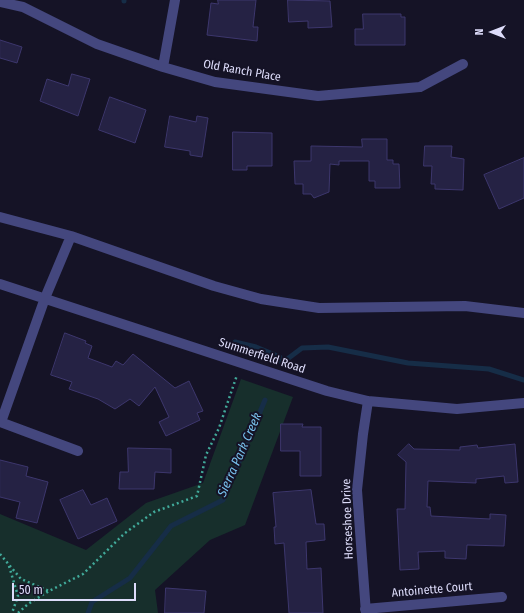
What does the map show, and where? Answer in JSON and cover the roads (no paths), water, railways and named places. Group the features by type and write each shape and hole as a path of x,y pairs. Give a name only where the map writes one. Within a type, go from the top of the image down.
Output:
{"street":[{"path":"163,67 175,0"},
{"name":"Old Ranch Place","path":"0,2 22,7 97,44 163,67 215,82 318,96 420,87 463,64"},
{"path":"0,217 70,236 214,286 261,299 319,308 465,306 524,313"},
{"path":"70,236 45,298 0,422 78,451"},
{"name":"Summerfield Road","path":"0,284 327,392 368,401 457,408 524,403"},
{"name":"Horseshoe Drive","path":"365,611 357,490 362,434 368,401"},
{"name":"Antoinette Court","path":"365,611 502,597"}],"waterway":[{"path":"235,342 256,347 280,357 282,363 302,348 328,347 408,363 489,369 524,380"},
{"name":"Sierra Park Creek","path":"88,613 92,602 130,578 171,526 223,500 265,400"}]}
